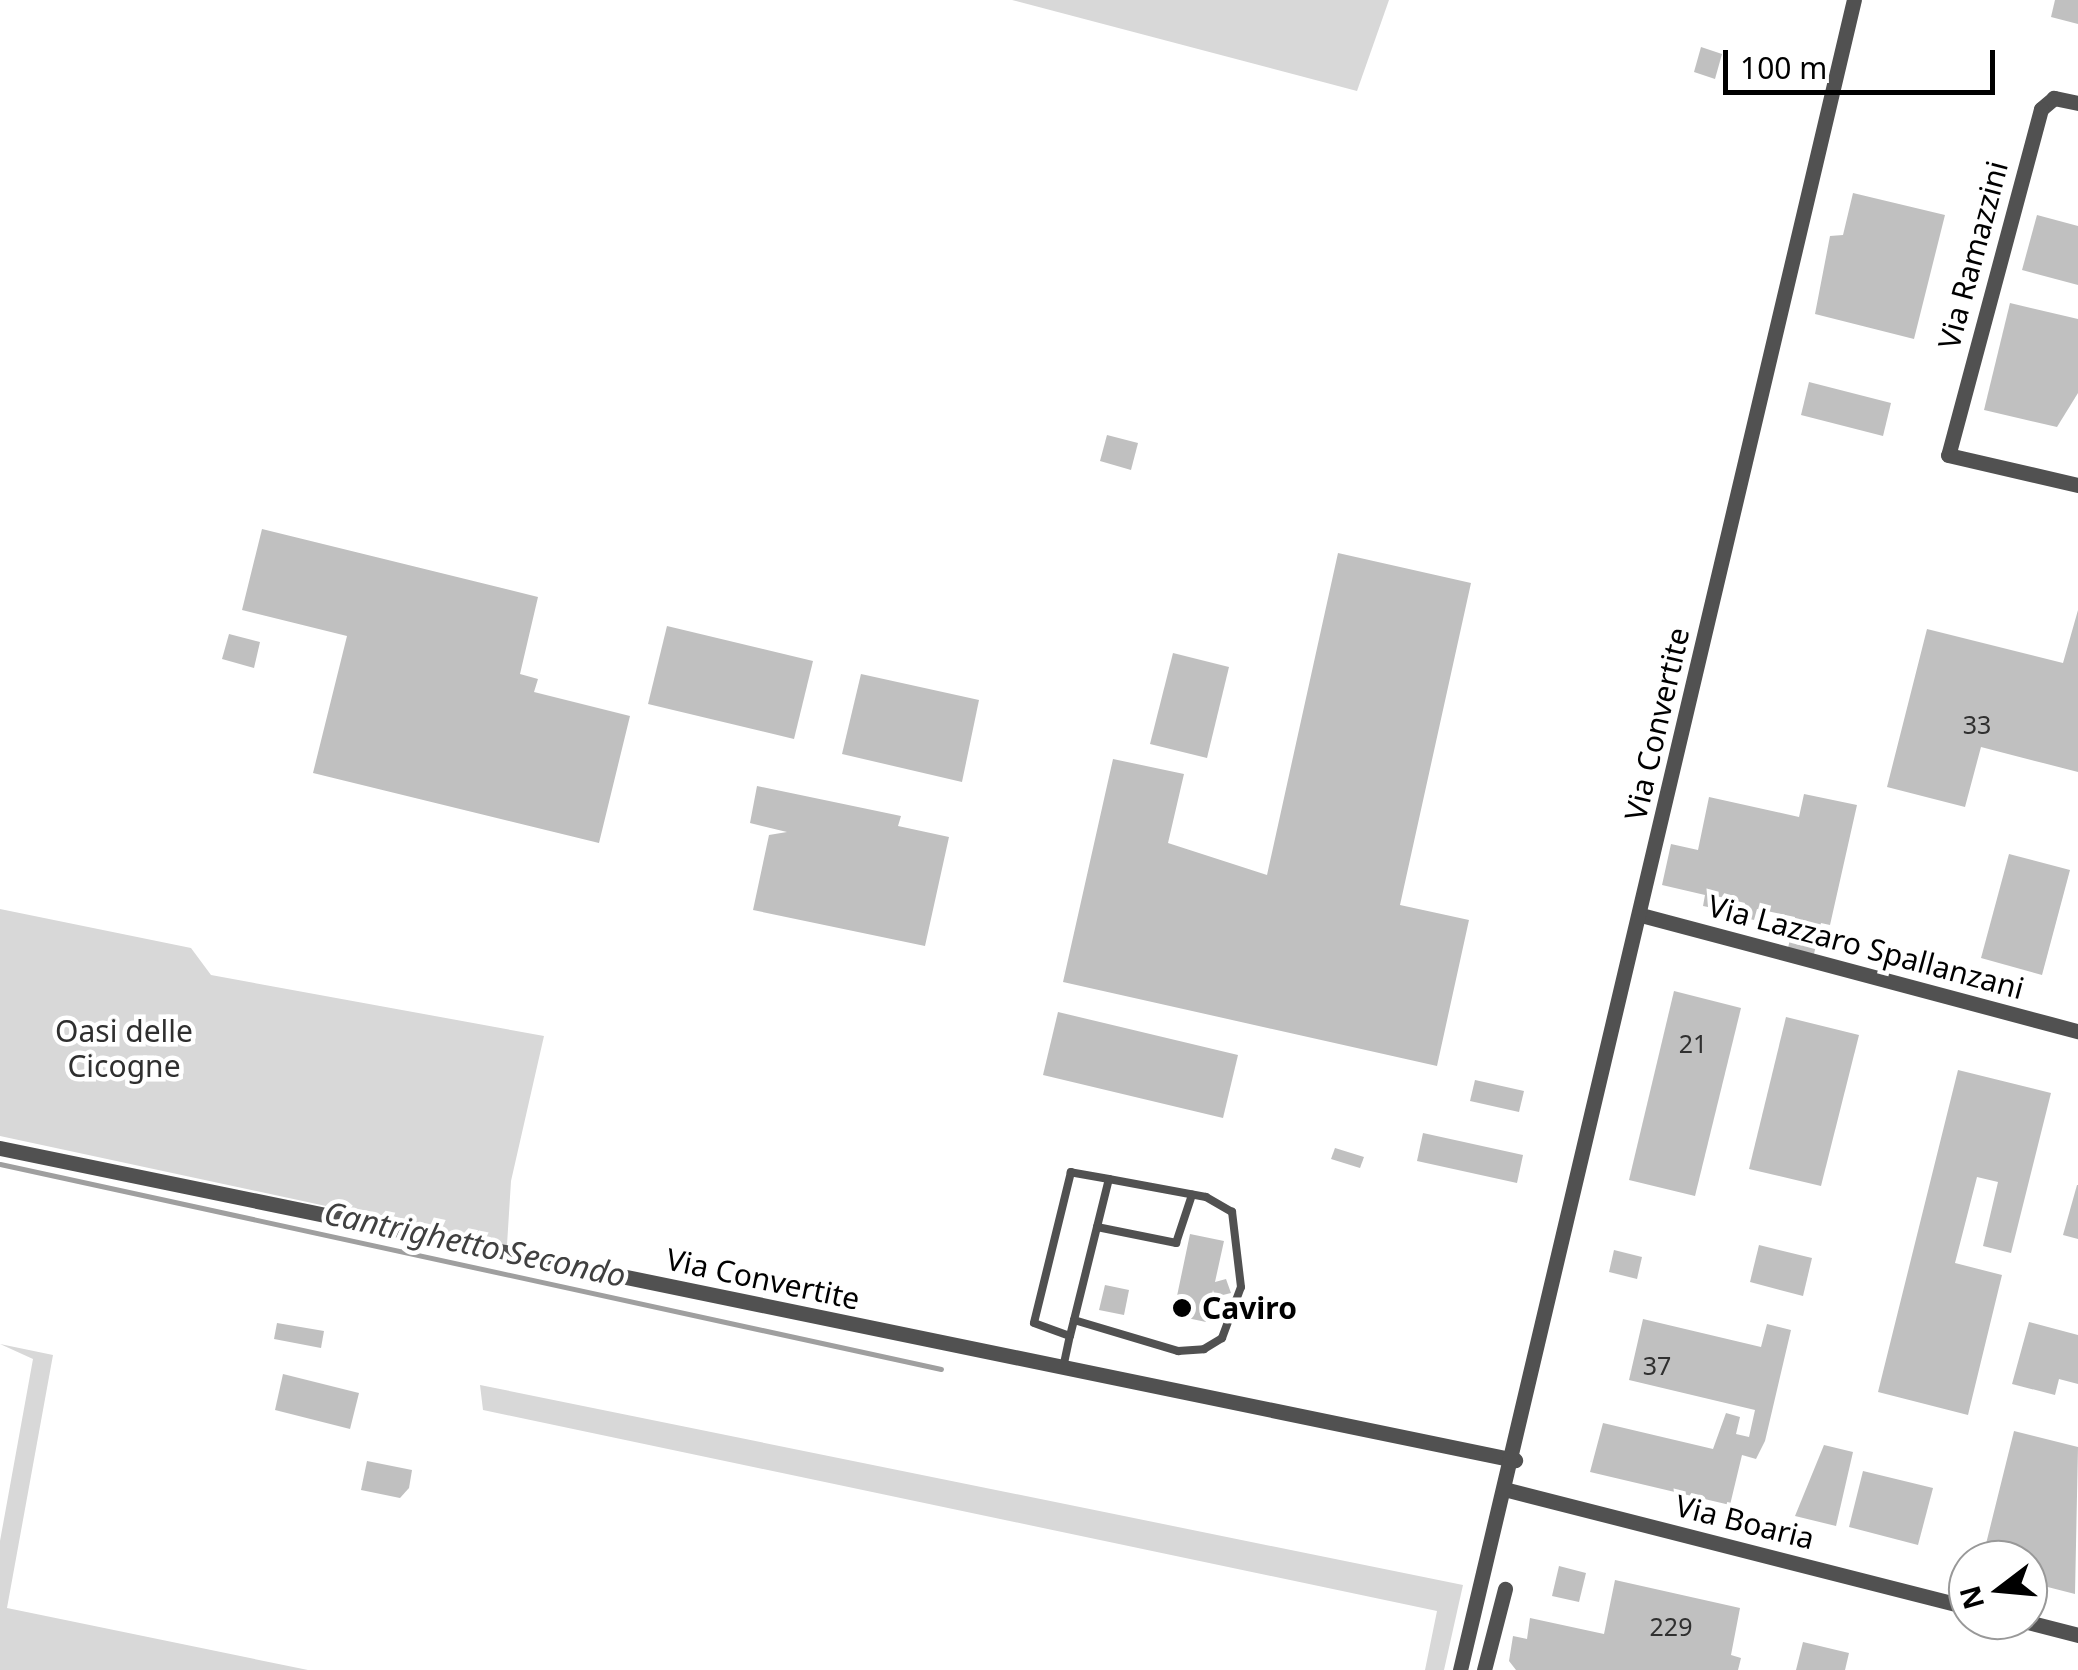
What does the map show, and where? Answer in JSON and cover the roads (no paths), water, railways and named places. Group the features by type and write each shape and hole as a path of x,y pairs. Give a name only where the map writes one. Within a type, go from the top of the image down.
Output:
{"street":[{"name":"Via Convertite","path":"1460,1670 1508,1490 1854,0"},
{"name":"Via Ramazzini","path":"2078,104 2054,98 2042,109 1948,455 2078,485"},
{"name":"Via Lazzaro Spallanzani","path":"1641,916 2078,1031"},
{"name":"Via Convertite","path":"0,1148 1515,1460"},
{"name":"Via Boaria","path":"1508,1490 1948,1602"},
{"path":"1484,1670 1505,1589"},
{"path":"2048,1627 2078,1635"}],"lane":[{"path":"1070,1336 1034,1323 1065,1179 1109,1179 1192,1194 1232,1212 1241,1231 1240,1287 1222,1338 1178,1352 1074,1320"},
{"path":"1062,1369 1109,1179"},
{"path":"1097,1227 1176,1243 1192,1194"}],"waterway":[{"name":"Cantrighetto Secondo","path":"0,1164 941,1369"}],"place":[{"name":"Caviro","path":"1182,1308"}],"park label":[{"name":"Oasi delle Cicogne","path":"124,1048"}]}
